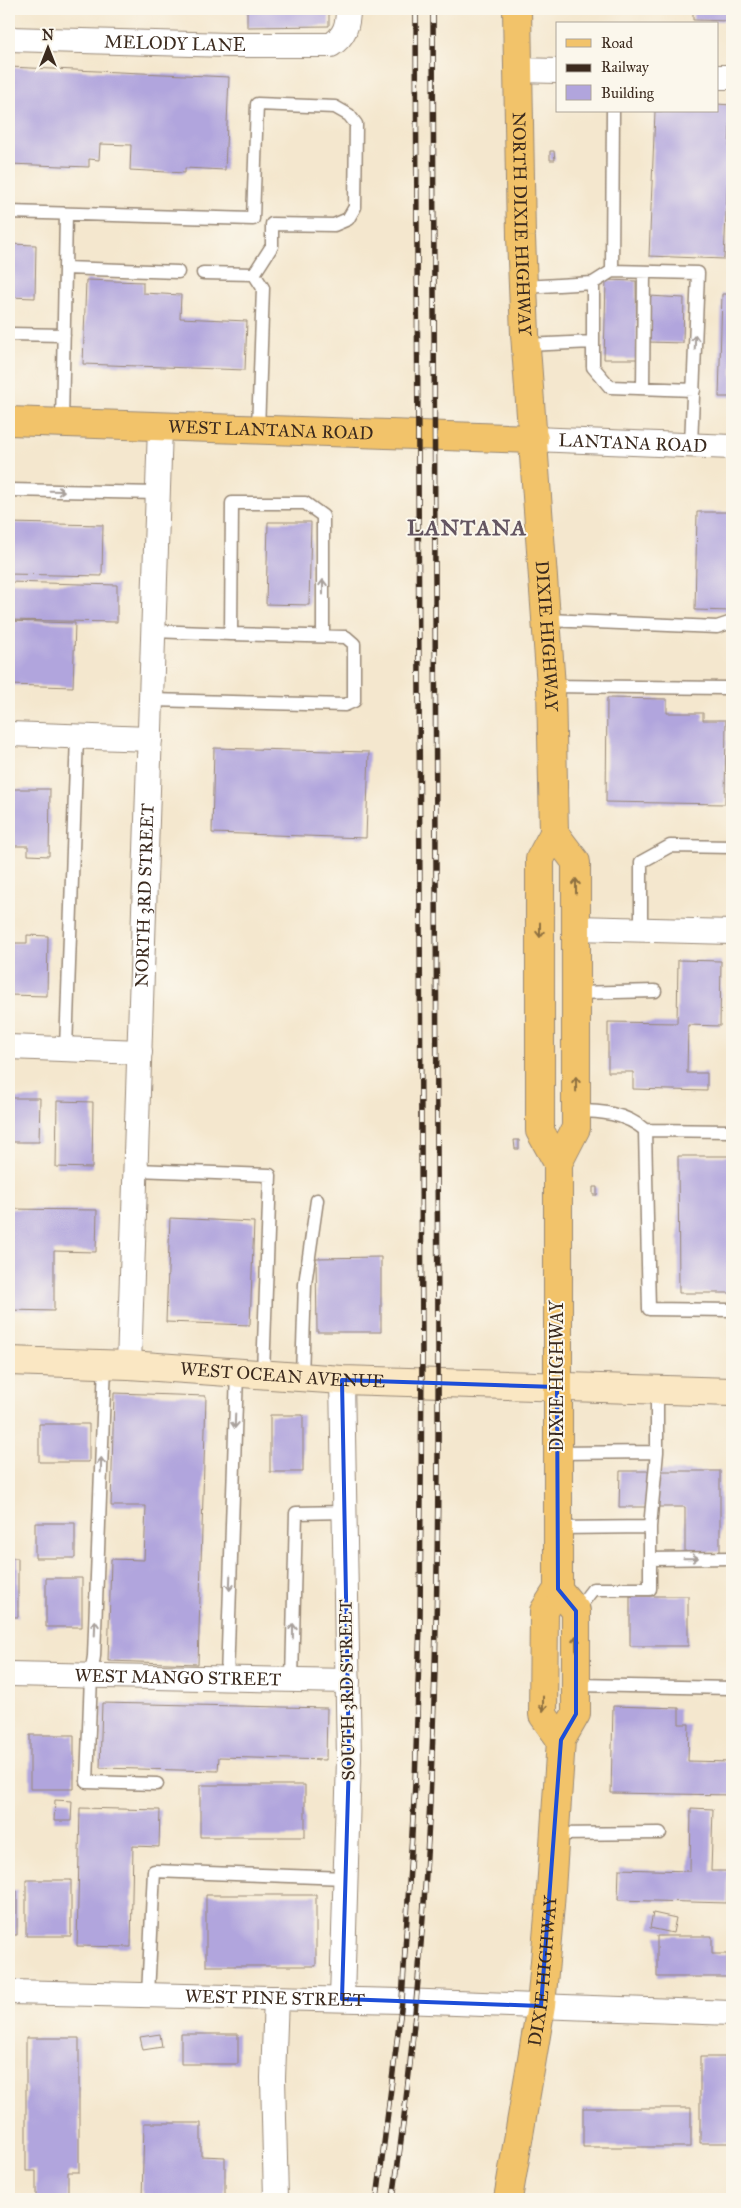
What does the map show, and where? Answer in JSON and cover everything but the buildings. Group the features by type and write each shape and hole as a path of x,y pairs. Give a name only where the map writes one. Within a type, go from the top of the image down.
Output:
{"main road":[{"name":"NORTH DIXIE HIGHWAY","path":"518,9 521,237 526,345 534,439"},
{"name":"WEST LANTANA ROAD","path":"9,421 534,439"},
{"name":"DIXIE HIGHWAY","path":"534,439 551,686 554,832 540,859 540,1131 558,1163"},
{"name":"DIXIE HIGHWAY","path":"554,832 576,862 576,1128 558,1163 556,1387 558,1589"},
{"path":"561,1740 543,1715 544,1610 558,1589 576,1610"},
{"name":"DIXIE HIGHWAY","path":"508,2199 541,2006 561,1740 576,1714 576,1610"}],"street":[{"name":"MELODY LANE","path":"9,39 228,45 331,45 339,40 348,25 348,9"},
{"path":"518,70 556,71"},
{"path":"718,77 732,77"},
{"name":"NORTH 3RD STREET","path":"117,1364 136,1170 160,426"},
{"name":"LANTANA ROAD","path":"534,439 732,446"},
{"path":"9,734 150,739"},
{"path":"576,928 732,932"},
{"path":"9,1047 140,1052"},
{"name":"WEST OCEAN AVENUE","path":"9,1361 117,1364 342,1380 732,1392"},
{"name":"SOUTH 3RD STREET","path":"342,1380 349,1759 342,2000"},
{"name":"WEST MANGO STREET","path":"9,1674 348,1681"},
{"name":"WEST PINE STREET","path":"9,1992 276,1998 732,2013"},
{"path":"276,1998 273,2078 276,2199"}],"lane":[{"path":"9,212 252,219 272,224 334,225 348,219 355,207 356,124 349,115 335,107 256,104 252,219"},
{"path":"612,271 613,112"},
{"path":"62,423 66,214"},
{"path":"254,274 272,246 272,224"},
{"path":"65,268 178,272"},
{"path":"524,287 593,283 612,271 698,273 691,445"},
{"path":"643,388 640,303 644,272"},
{"path":"203,273 254,274"},
{"path":"254,274 263,288 258,430"},
{"path":"593,283 599,303 593,367 610,387 694,390"},
{"path":"9,334 64,336"},
{"path":"526,345 597,339"},
{"path":"9,490 158,493"},
{"path":"231,634 232,503 306,502 323,516 323,635"},
{"path":"547,620 717,627 732,622"},
{"path":"151,700 345,705 354,701 354,644 346,637 154,630"},
{"path":"551,686 725,688"},
{"path":"66,1049 78,736"},
{"path":"641,929 641,862 670,846 732,847"},
{"path":"576,993 655,992"},
{"path":"576,1111 618,1115 635,1122 645,1130 732,1131"},
{"path":"645,1130 649,1309 732,1310"},
{"path":"136,1170 270,1175 264,1374"},
{"path":"302,1377 305,1284 317,1200"},
{"path":"117,1364 91,1676 87,1782 157,1784"},
{"path":"227,1679 237,1372"},
{"path":"576,1610 594,1589 650,1589 650,1527 657,1452 657,1390"},
{"path":"557,1453 657,1452"},
{"path":"292,1680 296,1513 345,1512"},
{"path":"557,1528 650,1527"},
{"path":"650,1559 732,1558"},
{"path":"577,1685 732,1688"},
{"path":"554,1834 660,1833"},
{"path":"148,1995 154,1871 346,1878"}],"highlighted area":[{"path":"342,1380 557,1387 558,1589 576,1611 576,1714 561,1740 541,2006 342,1999 349,1759"}],"railway":[{"path":"377,2199 402,2001 415,1784 420,1622 422,1359 416,9"},
{"path":"393,2199 410,2068 422,1936 435,1672 438,1276 433,9"}],"district":[{"name":"LANTANA","path":"467,527"}]}
